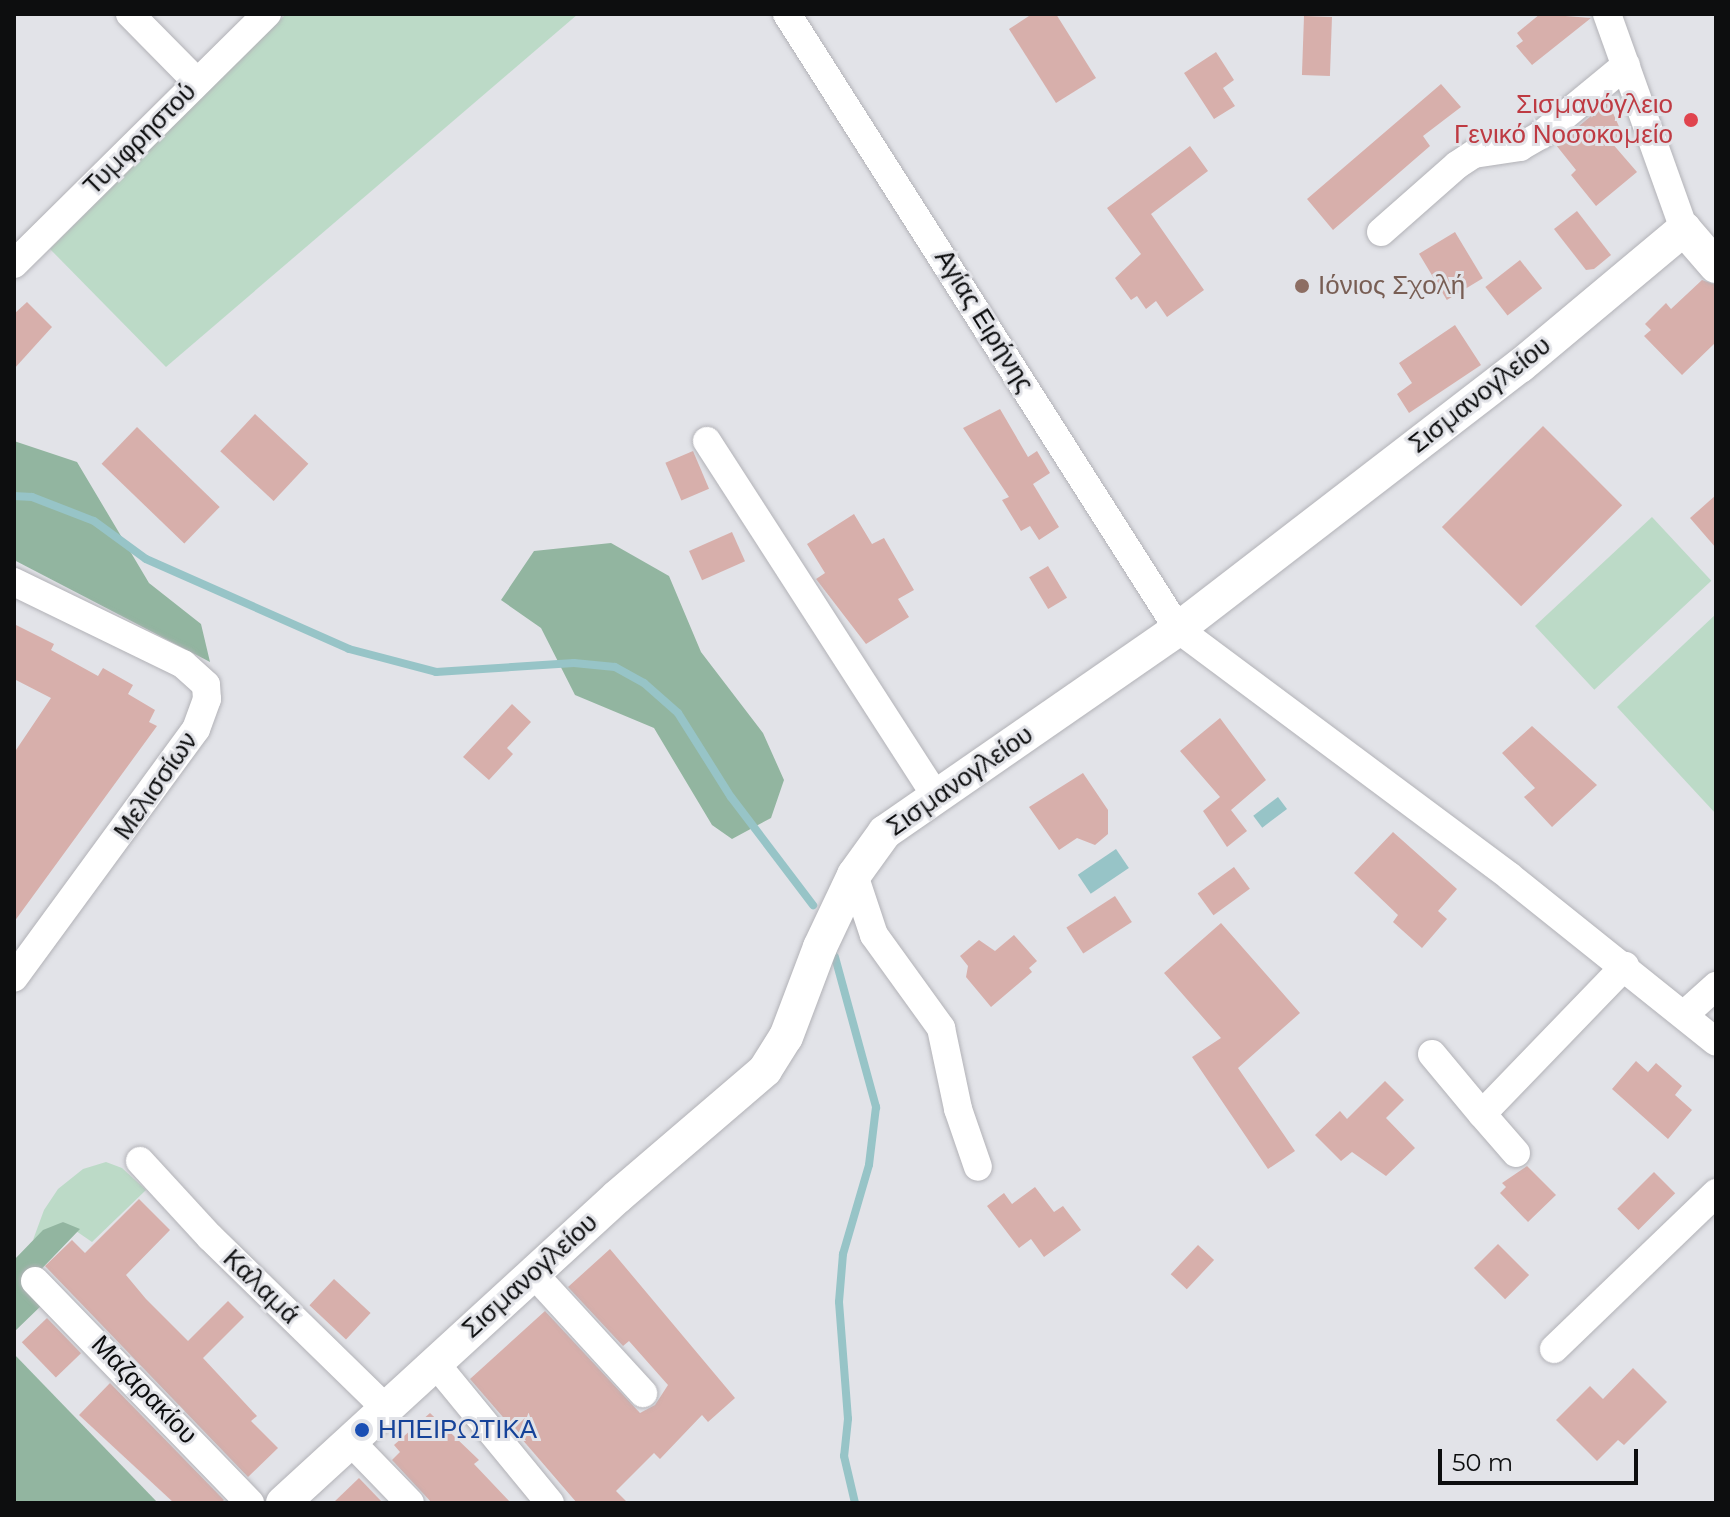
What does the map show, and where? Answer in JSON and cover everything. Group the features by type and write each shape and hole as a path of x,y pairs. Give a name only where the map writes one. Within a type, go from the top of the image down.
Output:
{"street":[{"path":"130,14 197,82"},
{"name":"Τυμφρηστού","path":"14,264 267,14"},
{"name":"Αγίας Ειρήνης","path":"787,14 1178,629"},
{"path":"1607,14 1684,229 1716,266"},
{"path":"1381,232 1457,165 1474,154 1520,147 1541,135 1626,65"},
{"name":"Σισμανογλείου","path":"283,1503 533,1273 765,1070 786,1037 820,947 854,875 885,832 1178,629 1520,366 1684,229"},
{"path":"707,441 936,796"},
{"name":"Μελισσίων","path":"14,582 183,664 206,685 207,699 196,729 14,978"},
{"path":"1178,629 1625,966 1716,1042"},
{"path":"854,875 874,935 941,1028 958,1109 978,1167"},
{"path":"1482,1114 1625,966"},
{"path":"1685,1014 1716,986"},
{"path":"1432,1054 1516,1153"},
{"name":"Καλαμά","path":"140,1161 210,1237 386,1409"},
{"path":"1554,1349 1716,1193"},
{"path":"533,1273 643,1393"},
{"name":"Μαζαρακίου","path":"35,1281 250,1503"},
{"path":"435,1363 550,1503"},
{"path":"350,1441 410,1503"}],"green space":[{"path":"286,14 578,14 166,367 50,249"},
{"path":"14,441 77,462 149,583 201,624 210,662 14,560"},
{"path":"1652,517 1711,581 1594,690 1535,626"},
{"path":"611,543 669,576 701,652 763,733 784,780 771,818 732,839 712,825 654,728 575,695 541,628 501,600 534,551"},
{"path":"1716,614 1716,814 1617,707"},
{"path":"106,1162 122,1168 146,1190 92,1242 63,1222 33,1240 44,1210 58,1189 83,1169"},
{"path":"63,1222 80,1229 28,1283 45,1302 14,1332 14,1260 43,1230"},
{"path":"14,1354 158,1503 14,1503"}],"water":[{"path":"1278,797 1287,809 1262,828 1253,816"},
{"path":"1116,849 1129,868 1091,894 1078,875"}],"building":[{"path":"1032,14 1056,14 1096,78 1056,103 1009,29"},
{"path":"1540,14 1591,18 1532,65 1516,46 1523,41 1517,33"},
{"path":"1304,16 1332,17 1330,76 1302,75"},
{"path":"1216,52 1234,80 1223,88 1235,106 1214,119 1184,73"},
{"path":"1441,84 1461,107 1423,136 1430,146 1333,230 1307,199"},
{"path":"1608,102 1622,133 1611,142 1637,172 1596,206 1571,175 1576,170 1556,145"},
{"path":"1190,146 1208,171 1151,214 1204,290 1167,317 1156,301 1146,309 1137,296 1131,300 1115,278 1141,254 1107,208"},
{"path":"1577,211 1611,255 1594,269 1586,270 1554,229"},
{"path":"1455,232 1483,278 1447,300 1419,254"},
{"path":"1520,260 1542,288 1507,315 1485,287"},
{"path":"1702,280 1716,285 1716,342 1682,375 1644,336 1651,330 1645,324 1666,303 1671,309"},
{"path":"27,302 52,327 14,369 14,314"},
{"path":"1455,325 1481,365 1409,413 1397,394 1412,383 1399,363"},
{"path":"1000,409 1028,457 1037,451 1050,473 1033,484 1059,527 1039,540 1030,526 1021,531 1002,500 1009,497 963,428"},
{"path":"255,414 308,464 274,501 220,451"},
{"path":"1543,426 1622,505 1521,606 1442,527"},
{"path":"137,427 220,507 184,544 102,464"},
{"path":"693,451 709,489 681,500 665,463"},
{"path":"1716,495 1716,548 1690,518"},
{"path":"854,514 872,544 884,538 914,590 898,599 909,617 866,644 816,579 825,573 807,544"},
{"path":"732,532 745,561 702,580 689,551"},
{"path":"1048,566 1067,598 1048,609 1029,577"},
{"path":"14,624 54,644 51,650 98,676 103,668 133,685 128,694 155,710 149,722 157,726 14,922 14,753 51,698 14,679"},
{"path":"512,704 531,722 507,748 513,754 489,780 463,757"},
{"path":"1220,718 1266,780 1231,810 1247,831 1227,847 1203,811 1220,797 1180,751"},
{"path":"1532,726 1597,785 1552,827 1524,797 1535,788 1502,753"},
{"path":"1083,773 1108,810 1108,834 1095,845 1077,838 1059,850 1029,807"},
{"path":"1393,832 1457,889 1438,911 1447,919 1422,948 1393,922 1398,915 1354,873"},
{"path":"1234,867 1250,889 1213,915 1198,893"},
{"path":"1115,896 1132,922 1083,954 1066,928"},
{"path":"1221,923 1300,1013 1238,1068 1295,1151 1268,1169 1192,1057 1221,1038 1164,973"},
{"path":"1014,935 1037,961 1029,968 1032,972 991,1007 966,977 968,966 960,956 979,940 995,951"},
{"path":"1636,1061 1648,1072 1656,1063 1682,1086 1675,1095 1692,1110 1668,1139 1612,1089"},
{"path":"1385,1081 1404,1100 1386,1118 1415,1148 1386,1176 1352,1152 1341,1161 1315,1135 1340,1111 1347,1119"},
{"path":"1527,1166 1556,1195 1528,1222 1500,1193 1506,1187 1502,1183"},
{"path":"1654,1172 1675,1193 1638,1230 1617,1209"},
{"path":"1035,1187 1054,1212 1063,1206 1081,1230 1044,1257 1031,1239 1019,1248 987,1206 1004,1193 1012,1204"},
{"path":"139,1199 170,1230 126,1275 146,1299 188,1341 228,1301 244,1317 203,1358 257,1416 251,1421 278,1448 248,1477 45,1266 72,1240 85,1253"},
{"path":"1498,1244 1529,1275 1505,1299 1474,1268"},
{"path":"1198,1245 1214,1260 1187,1289 1171,1274"},
{"path":"610,1249 735,1398 708,1422 702,1415 660,1459 654,1453 616,1491 628,1503 577,1503 470,1379 545,1311 640,1413 655,1405 668,1385 629,1341 623,1346 568,1287"},
{"path":"334,1279 371,1313 346,1339 309,1305"},
{"path":"47,1318 81,1353 56,1378 22,1342"},
{"path":"1633,1368 1667,1402 1624,1445 1618,1440 1597,1461 1556,1420 1590,1386 1603,1399"},
{"path":"110,1383 224,1500 221,1503 174,1503 79,1415"},
{"path":"430,1413 479,1460 474,1464 511,1503 432,1503 392,1460 400,1452 394,1445"},
{"path":"359,1478 383,1503 333,1503"}],"waterway":[{"path":"14,496 32,497 94,521 146,559 349,649 436,672 574,663 615,667 644,683 678,713 731,797 813,905"},
{"path":"835,957 876,1107 869,1165 843,1254 839,1302 848,1419 844,1456 855,1503"}],"place":[{"name":"Σισμανόγλειο Γενικό Νοσοκομείο","path":"1691,120"},
{"name":"Ιόνιος Σχολή","path":"1302,286"},
{"name":"ΗΠΕΙΡΩΤΙΚΑ","path":"362,1430"}]}
